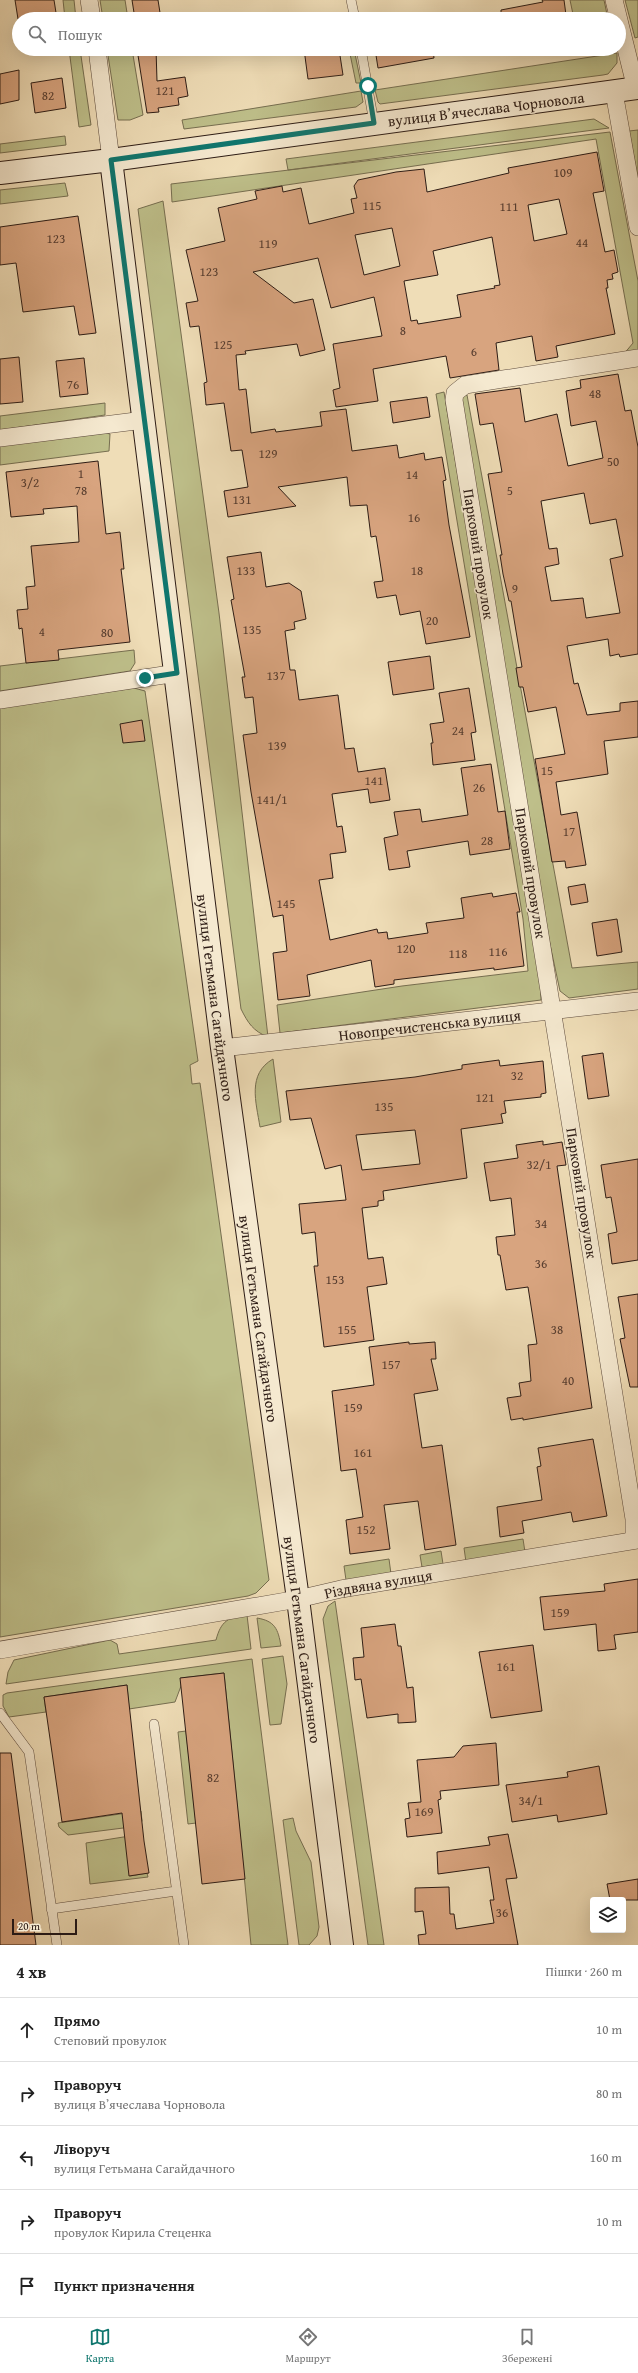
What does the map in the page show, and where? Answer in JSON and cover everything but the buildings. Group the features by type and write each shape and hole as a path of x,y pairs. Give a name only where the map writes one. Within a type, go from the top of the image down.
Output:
{"main road":[{"name":"вулиця Вʼячеслава Чорновола","path":"0,173 111,160 374,123 637,89"},
{"name":"вулиця Гетьмана Сагайдачного","path":"111,160 177,673 222,1048 298,1599 342,1945"}],"street":[{"path":"89,0 91,12"},
{"path":"614,0 617,12"},
{"path":"626,46 637,89"},
{"name":"вулиця Гетьмана Сагайдачного","path":"98,56 111,160"},
{"path":"614,92 638,227"},
{"name":"Парковий провулок","path":"636,1540 553,1011 456,416 455,393 465,385 638,358"},
{"path":"0,438 144,420"},
{"path":"0,700 177,673"},
{"name":"Новопречистенська вулиця","path":"222,1048 638,1001"},
{"name":"Різдвяна вулиця","path":"0,1650 298,1599 342,1589 636,1540"}],"lane":[{"path":"351,0 354,12"},
{"path":"362,56 374,123"},
{"path":"0,1713 29,1752 56,1945"},
{"path":"154,1724 184,1945"},
{"path":"51,1909 176,1891"}],"green space":[{"path":"63,0 74,0 75,12 64,12"},
{"path":"100,0 125,0 127,12 102,12"},
{"path":"570,0 604,0 607,12 573,12"},
{"path":"625,0 638,0 638,37 635,38"},
{"path":"70,56 81,56 91,125 79,127"},
{"path":"108,56 133,56 143,115 130,120 118,120"},
{"path":"350,56 355,56 361,83 356,83"},
{"path":"597,56 617,56 617,63 608,74 603,75 380,104 378,102 375,90"},
{"path":"361,91 363,102 356,107 184,129 182,120"},
{"path":"594,119 609,128 288,170 286,159"},
{"path":"638,130 638,180 629,131"},
{"path":"610,132 638,281 638,352 623,355 633,343 596,139 172,202 171,184"},
{"path":"65,136 66,145 0,153 0,144"},
{"path":"65,183 68,196 0,204 0,190"},
{"path":"163,201 219,613 268,1037 258,1032 252,1026 241,1009 138,209"},
{"path":"444,392 540,969 541,1000 280,1033 277,1005 402,986 528,971 523,919 436,394"},
{"path":"467,395 572,968 638,962 638,989 569,998 560,991 548,935 461,397"},
{"path":"105,403 105,415 0,430 0,416"},
{"path":"106,433 110,434 109,451 0,465 0,446"},
{"path":"134,650 135,663 130,671 0,691 0,666"},
{"path":"134,688 145,691 198,1061 190,1065 192,1084 200,1083 269,1580 256,1593 248,1596 0,1637 0,707"},
{"path":"273,1059 281,1122 260,1127 255,1089 256,1081 259,1072"},
{"path":"523,1539 525,1552 466,1562 464,1548"},
{"path":"441,1551 443,1564 422,1567 420,1555"},
{"path":"389,1559 391,1574 346,1580 344,1566"},
{"path":"335,1601 384,1945 368,1945 323,1619 328,1606"},
{"path":"247,1615 251,1649 6,1684 8,1672 14,1660 110,1640 117,1644 119,1654 216,1640 220,1628 226,1621 235,1617"},
{"path":"257,1618 268,1621 275,1627 279,1635 281,1646 261,1648"},
{"path":"283,1656 287,1684 281,1724 270,1725 262,1659"},
{"path":"252,1659 288,1945 251,1945 224,1673 181,1678 181,1686 175,1702 129,1709 127,1685 44,1697 46,1712 9,1717 3,1706 3,1695 7,1693"},
{"path":"186,1731 196,1823 188,1824 178,1732"},
{"path":"141,1811 142,1821 139,1826 68,1835 59,1827 58,1823"},
{"path":"293,1818 296,1831 311,1862 319,1927 317,1936 309,1945 299,1945 283,1820"},
{"path":"142,1834 130,1876 147,1873 148,1877 90,1884 86,1843"}],"route":[{"path":"145,678 177,673 111,160 374,123 368,86"}]}
